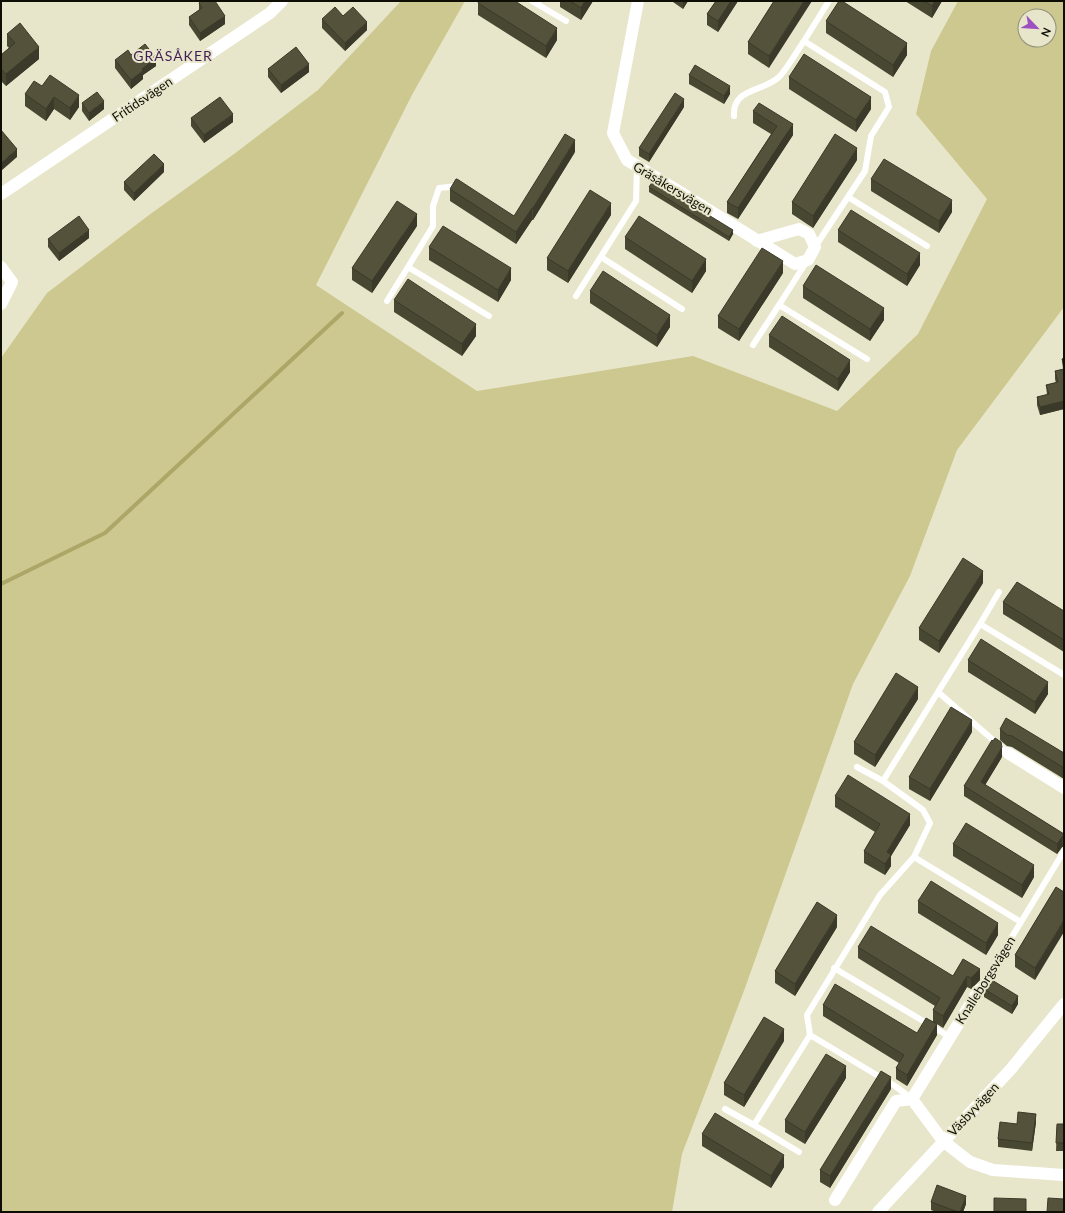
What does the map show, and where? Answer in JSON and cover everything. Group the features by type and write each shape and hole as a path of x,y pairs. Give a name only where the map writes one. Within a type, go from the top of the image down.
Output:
{"street":[{"name":"Fritidsvägen","path":"1,194 270,13 282,1"},
{"name":"Gräsåkersvägen","path":"638,1 613,133 626,160 684,194 795,264 808,260"},
{"path":"757,240 799,229 809,234 815,247 808,260"},
{"path":"1,267 12,282 1,304"},
{"path":"1008,753 1064,788"},
{"name":"Knalleborgsvägen","path":"912,1099 979,990"},
{"name":"Väsbyvägen","path":"878,1212 1011,1069 1064,1004"},
{"path":"835,1200 896,1101 912,1099 943,1141 970,1162 993,1170 1064,1175"}],"lane":[{"path":"734,116 733,108 740,96 769,84 780,76 829,1"},
{"path":"536,2 566,21"},
{"path":"804,41 885,92 889,107 871,136 865,171 815,247"},
{"path":"576,296 636,201 637,167"},
{"path":"387,301 433,226 433,206 439,188 463,186"},
{"path":"848,197 927,246"},
{"path":"601,257 682,309"},
{"path":"753,345 808,260"},
{"path":"408,267 490,316"},
{"path":"779,305 867,359"},
{"path":"883,781 980,624 998,592"},
{"path":"980,624 1064,675"},
{"path":"938,692 1008,753"},
{"path":"754,1125 810,1035 807,1015 834,968 880,895 914,857 930,823 923,810 883,781 857,767"},
{"name":"Knalleborgsvägen","path":"979,990 1064,850"},
{"name":"Knalleborgsvägen","path":"914,857 1021,922"},
{"name":"Knalleborgsvägen","path":"834,968 950,1037"},
{"path":"810,1035 895,1086 912,1099"},
{"path":"725,1109 799,1152"}],"shaded area":[{"path":"401,1 465,1 413,93 316,285 477,391 693,356 837,411 918,334 987,199 916,114 931,51 958,1 1064,1 1064,307 957,450 910,576 853,684 745,988 682,1154 672,1212 1,1212 1,358 47,293 149,215 234,154 318,90"}],"building":[{"path":"201,1 215,1 225,16 200,33 189,17 202,8 199,3"},
{"path":"479,1 515,1 557,28 546,46 478,3"},
{"path":"570,1 585,1 581,8"},
{"path":"716,1 731,1 718,21 707,14"},
{"path":"774,1 804,1 769,56 748,42"},
{"path":"839,1 842,1 907,43 893,65 826,21"},
{"path":"924,1 935,1 932,6"},
{"path":"335,7 343,16 353,7 367,22 345,43 322,19"},
{"path":"20,23 39,47 6,74 1,69 1,55 15,43 7,34"},
{"path":"145,44 156,58 131,80 115,60 128,50 131,55"},
{"path":"296,47 309,64 281,85 268,69"},
{"path":"804,54 871,97 856,120 789,77"},
{"path":"695,65 730,86 724,96 689,75"},
{"path":"50,75 79,95 70,108 54,97 46,109 25,94 34,81 42,86"},
{"path":"97,92 104,101 89,113 82,103"},
{"path":"675,93 684,99 649,154 639,148"},
{"path":"220,97 233,114 204,135 191,118"},
{"path":"759,103 793,124 738,208 727,202 777,126 753,111"},
{"path":"1,130 17,149 1,163"},
{"path":"565,134 575,140 533,208 516,232 450,189 457,179 514,216"},
{"path":"835,134 857,148 813,216 792,202"},
{"path":"154,154 164,164 134,193 124,182"},
{"path":"884,159 952,200 939,221 871,179"},
{"path":"653,181 733,230 729,237 649,187"},
{"path":"590,190 611,203 568,271 547,258"},
{"path":"397,201 417,214 372,281 352,268"},
{"path":"851,210 920,253 907,274 838,230"},
{"path":"79,216 89,230 59,253 48,239"},
{"path":"639,216 706,259 692,281 625,237"},
{"path":"443,226 511,268 498,290 429,247"},
{"path":"762,248 783,261 739,329 718,316"},
{"path":"816,265 884,308 870,329 803,286"},
{"path":"603,271 670,315 657,335 590,291"},
{"path":"408,279 476,324 462,344 394,300"},
{"path":"782,316 850,360 838,379 769,335"},
{"path":"1064,369 1064,401 1040,407 1037,397 1049,394 1046,385 1058,382 1055,371"},
{"path":"963,558 983,571 939,641 919,628"},
{"path":"1017,582 1064,611 1064,640 1003,602"},
{"path":"981,639 1048,682 1035,702 968,660"},
{"path":"896,673 918,687 875,755 854,742"},
{"path":"951,707 972,720 930,789 909,777"},
{"path":"1006,718 1064,753 1064,768 1012,736 1007,735 1000,729"},
{"path":"995,738 1001,742 1002,747 981,782 1064,834 1064,837 1062,837 1057,844 964,786 992,740 993,741"},
{"path":"848,775 910,814 887,852 891,855 885,864 864,851 880,824 835,796"},
{"path":"966,823 1034,865 1022,885 953,844"},
{"path":"931,881 998,923 986,943 918,901"},
{"path":"1056,887 1064,892 1064,920 1035,968 1015,955"},
{"path":"817,902 837,915 795,984 775,971"},
{"path":"871,926 953,976 963,959 980,969 971,978 967,976 943,1016 933,1010 940,998 858,947"},
{"path":"987,977 1018,996 1012,1006 984,989"},
{"path":"835,984 917,1033 926,1018 937,1024 907,1075 896,1068 904,1055 823,1005"},
{"path":"764,1017 784,1029 744,1095 724,1083"},
{"path":"826,1054 846,1066 805,1132 785,1120"},
{"path":"881,1071 891,1077 830,1176 820,1170"},
{"path":"1018,1112 1036,1114 1032,1143 998,1139 1000,1122 1017,1124"},
{"path":"715,1113 784,1155 771,1176 702,1134"},
{"path":"1057,1124 1064,1124 1064,1143 1056,1143"},
{"path":"937,1185 966,1196 960,1212 931,1202"},
{"path":"994,1198 1026,1199 1026,1212 994,1212"},
{"path":"1048,1198 1064,1199 1064,1212 1047,1212"}],"waterway":[{"path":"1,584 105,533 342,313"}],"district":[{"name":"GRÄSÅKER","path":"173,55"}]}
